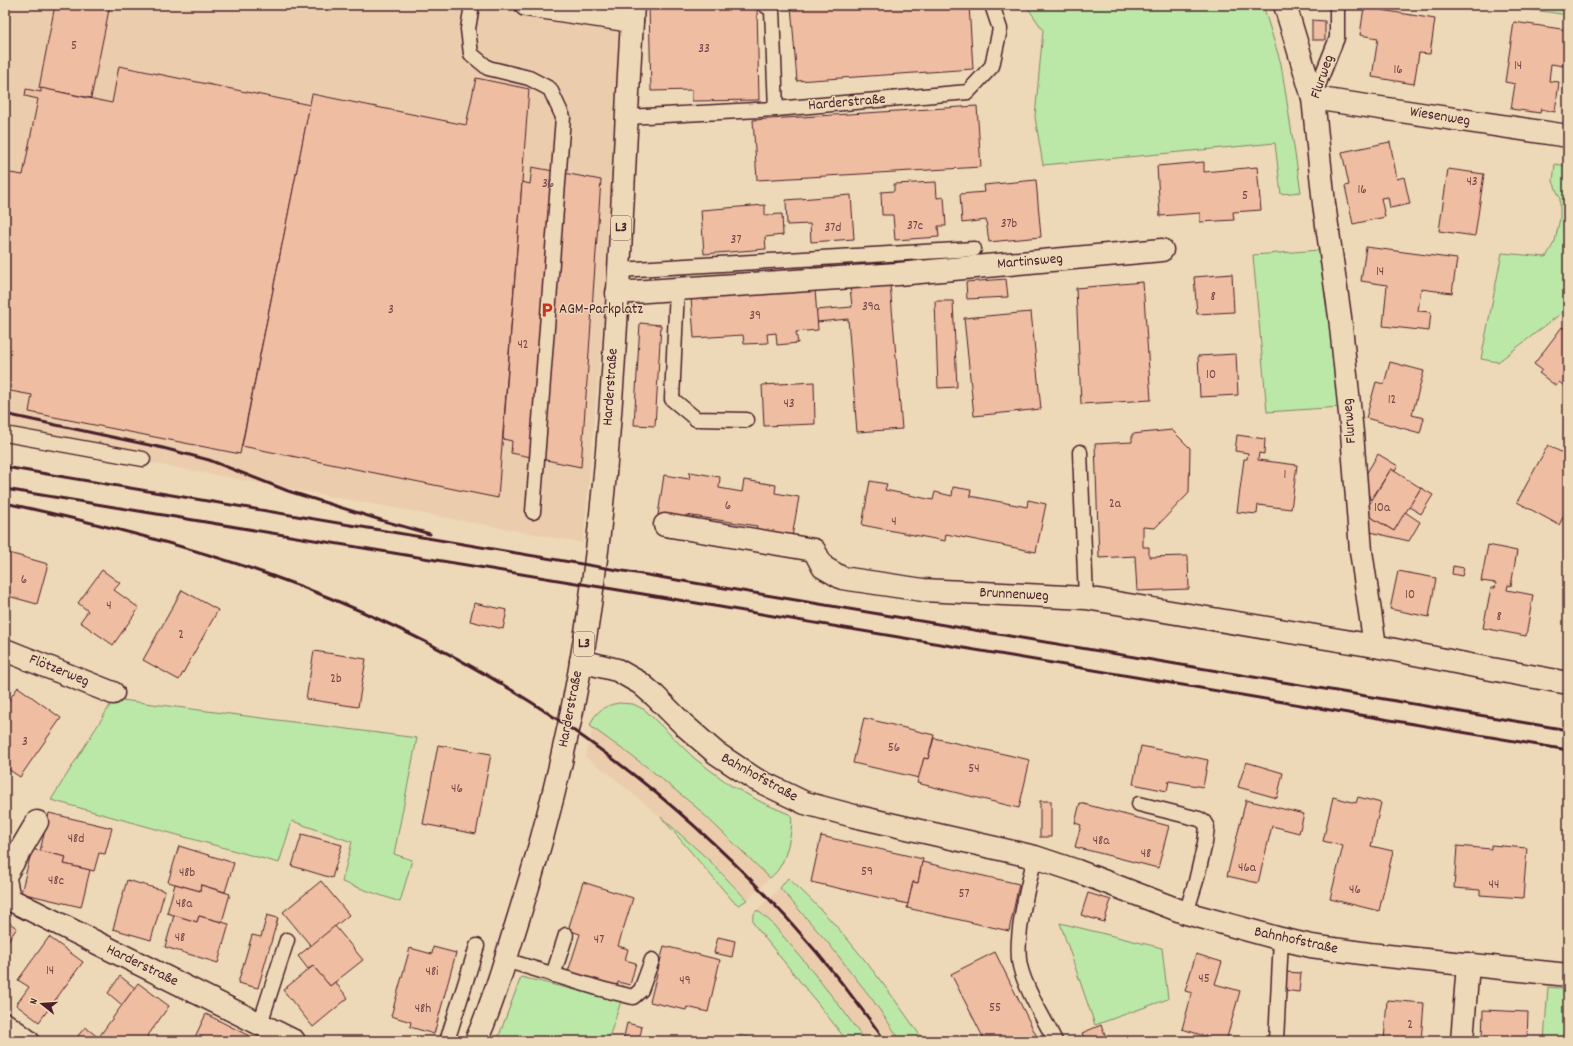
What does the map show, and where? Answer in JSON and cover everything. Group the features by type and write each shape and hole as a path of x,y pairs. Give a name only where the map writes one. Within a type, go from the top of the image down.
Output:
{"street":[{"path":"526,5 632,13"},
{"path":"1285,5 1313,98"},
{"name":"Harderstraße","path":"476,1041 505,960 542,835 562,755 581,661 594,575 607,450 619,270 632,13"},
{"name":"Wiesenweg","path":"1313,98 1568,136"},
{"name":"Flurweg","path":"1313,98 1324,204 1340,317 1352,433 1361,550 1375,646"},
{"name":"Martinsweg","path":"677,289 898,274 1162,250"},
{"path":"617,293 677,289"},
{"name":"Brunnenweg","path":"665,525 814,550 823,567 842,578 923,590 1086,598 1375,646"},
{"path":"1375,646 1475,666 1567,678"},
{"name":"Flötzerweg","path":"5,650 113,693"},
{"name":"Bahnhofstraße","path":"581,661 617,670 640,683 716,754 755,779 792,798 829,810 1035,857 1077,871 1186,913 1311,946 1369,954 1568,975"},
{"path":"5,876 37,822"},
{"name":"Harderstraße","path":"5,879 8,899 294,1041"},
{"path":"1462,1041 1468,964"},
{"path":"5,1024 28,1041"}],"lane":[{"path":"472,5 468,29 471,54 488,68 529,78 550,89 563,117 534,512"},
{"path":"765,5 772,10 776,109"},
{"name":"Harderstraße","path":"627,117 776,109 968,92 992,66 1000,28 992,5"},
{"name":"Flurweg","path":"1313,98 1337,38 1337,5"},
{"path":"619,270 974,249"},
{"path":"677,289 672,399 696,419 747,420"},
{"path":"5,434 143,459"},
{"path":"1080,452 1086,598"},
{"path":"1139,804 1199,819 1204,822 1207,827 1205,843 1196,881 1186,913"},
{"path":"1035,857 1024,910 1019,959 1025,982 1055,1041"},
{"path":"553,975 566,935"},
{"path":"1276,1041 1281,939"},
{"path":"260,1024 287,940"},
{"path":"447,1041 477,946"},
{"path":"505,960 633,997 641,990 652,960"}],"shaded area":[{"path":"5,5 537,5 631,19 583,543 5,436"},
{"path":"593,728 647,767 696,807 770,878 747,900 727,877 685,838 608,773 585,757"},
{"path":"780,888 829,944 872,999 901,1041 865,1041 800,956 771,922 757,910"}],"green space":[{"path":"1026,5 1263,5 1281,64 1301,192 1281,194 1275,143 1043,165 1035,117 1043,30"},
{"path":"1501,5 1568,5 1568,15"},
{"path":"1555,164 1568,166 1568,308 1498,362 1481,359 1502,253 1546,257 1555,241 1560,218 1560,199 1553,181"},
{"path":"1320,250 1341,407 1267,412 1253,255"},
{"path":"114,699 417,738 394,854 412,860 400,902 342,882 352,842 292,821 279,863 51,800"},
{"path":"619,703 633,704 645,710 694,758 730,785 763,803 791,815 791,832 786,853 781,865 770,878 696,807 647,767 590,726 597,713 609,705"},
{"path":"661,817 709,860 747,900 739,905 733,901"},
{"path":"788,878 827,916 861,955 924,1041 901,1041 872,999 829,944 780,888"},
{"path":"757,910 771,922 800,956 865,1041 847,1041 754,925 753,918"},
{"path":"1060,923 1162,948 1168,999 1095,1025"},
{"path":"521,977 621,1001 608,1041 497,1041"},
{"path":"1548,987 1568,989 1568,1041 1544,1041"},
{"path":"740,1035 765,1041 739,1041"}],"building":[{"path":"55,5 110,5 91,98 39,88"},
{"path":"649,5 720,5 720,8 757,7 759,100 692,101 692,90 651,91"},
{"path":"791,5 969,5 973,69 797,81"},
{"path":"1364,7 1435,19 1430,54 1419,53 1414,84 1372,77 1378,38 1360,35"},
{"path":"1312,20 1325,21 1325,40 1312,40"},
{"path":"1514,22 1568,30 1563,66 1551,64 1549,81 1559,82 1555,112 1541,109 1540,113 1511,109 1515,84 1505,82"},
{"path":"119,66 310,105 240,454 29,412 32,395 5,390 5,199 10,173 23,175 38,99 25,96 26,89 41,92 41,88 112,103"},
{"path":"476,78 529,89 498,498 242,446 312,94 466,125"},
{"path":"977,106 981,167 757,180 753,120"},
{"path":"1390,142 1397,179 1404,177 1410,204 1390,208 1388,197 1381,198 1385,217 1353,224 1345,186 1349,185 1342,152"},
{"path":"1204,162 1204,172 1257,167 1261,210 1233,212 1234,220 1200,222 1200,213 1160,216 1157,166"},
{"name":"AGM-Parkplatz","path":"532,167 601,180 581,467 511,453 512,441 503,439 522,182 530,184"},
{"path":"1448,169 1484,174 1475,236 1439,231"},
{"path":"1036,180 1041,237 989,242 986,220 962,223 960,194 985,192 984,185"},
{"path":"936,182 937,198 944,197 946,226 938,226 939,237 895,240 893,215 882,215 881,192 894,191 894,184"},
{"path":"851,195 854,239 811,242 810,224 787,225 786,200"},
{"path":"765,205 765,215 782,214 783,235 765,237 766,249 704,254 701,210"},
{"path":"1366,247 1457,259 1452,293 1421,289 1418,311 1431,312 1429,331 1383,326 1387,285 1361,281"},
{"path":"1232,274 1234,312 1197,314 1194,277"},
{"path":"1006,279 1008,297 967,299 966,282"},
{"path":"1143,282 1151,400 1081,404 1076,288"},
{"path":"890,284 902,429 857,432 848,319 817,322 816,310 852,307 850,287"},
{"path":"815,289 818,330 796,332 798,343 777,345 776,333 767,334 768,343 744,344 743,335 694,338 691,297"},
{"path":"935,301 953,301 957,387 938,388"},
{"path":"1031,312 1041,409 974,416 964,318"},
{"path":"640,323 661,325 655,426 634,425"},
{"path":"1562,327 1568,331 1568,389 1559,382 1556,386 1539,373 1542,370 1534,364"},
{"path":"1236,354 1238,395 1200,397 1198,356"},
{"path":"1390,362 1424,371 1412,415 1424,418 1420,433 1366,418 1376,382 1384,384"},
{"path":"814,382 815,424 764,426 762,385"},
{"path":"1172,430 1190,448 1189,493 1155,528 1143,527 1143,547 1149,547 1149,557 1188,556 1189,589 1137,591 1135,556 1099,558 1095,444 1132,442 1132,434"},
{"path":"1237,435 1265,439 1264,454 1259,453 1258,460 1297,465 1291,509 1258,505 1257,514 1237,512 1244,459 1247,459 1248,453 1235,451"},
{"path":"1548,445 1568,456 1568,508 1559,525 1517,502"},
{"path":"1378,454 1398,466 1395,471 1391,469 1371,500 1362,481"},
{"path":"1391,469 1421,488 1394,531 1364,513"},
{"path":"690,472 720,477 719,488 742,492 744,480 776,485 775,493 799,497 792,537 756,531 757,526 686,515 685,519 658,515 664,475 689,479"},
{"path":"870,481 887,484 885,490 933,500 935,492 952,496 953,487 971,490 970,496 1027,507 1028,500 1046,504 1036,552 946,534 945,541 862,525"},
{"path":"1421,488 1433,495 1421,514 1409,507"},
{"path":"1405,512 1420,522 1409,541 1366,531 1369,516 1394,531"},
{"path":"1488,545 1517,551 1511,586 1508,585 1507,590 1533,595 1526,636 1483,628 1491,588 1495,588 1496,583 1481,581"},
{"path":"9,553 48,564 37,604 8,596 5,608 5,560 7,560"},
{"path":"1453,566 1464,568 1462,576 1452,574"},
{"path":"102,570 120,583 114,590 139,608 113,645 80,622 88,611 78,603"},
{"path":"1398,571 1436,578 1429,617 1390,609"},
{"path":"182,590 218,610 179,680 143,660"},
{"path":"474,603 507,610 503,629 470,621"},
{"path":"314,651 366,659 358,707 306,699"},
{"path":"18,687 61,718 20,777 5,767 5,706"},
{"path":"864,718 934,735 928,759 924,758 919,778 853,763"},
{"path":"934,738 1030,760 1019,808 917,783 924,758 928,759"},
{"path":"438,745 491,754 476,834 423,824"},
{"path":"1141,746 1208,760 1203,787 1169,781 1167,791 1133,784"},
{"path":"1246,762 1283,773 1277,798 1238,787"},
{"path":"1333,797 1356,803 1358,797 1381,803 1371,846 1393,851 1379,911 1330,899 1343,846 1323,841"},
{"path":"1246,800 1304,814 1299,833 1272,826 1258,883 1227,876"},
{"path":"1040,801 1051,801 1051,837 1040,837"},
{"path":"1080,803 1169,826 1158,868 1075,847 1081,825 1075,823"},
{"path":"49,813 112,828 105,854 99,853 94,871 64,864 66,857 40,851"},
{"path":"302,834 342,845 332,878 292,866"},
{"path":"821,836 923,859 918,883 913,882 908,904 811,882"},
{"path":"1491,845 1527,848 1523,898 1480,895 1480,890 1454,888 1457,846 1491,849"},
{"path":"179,846 234,863 225,892 201,885 200,891 168,882"},
{"path":"32,849 66,857 64,864 90,870 81,907 21,893"},
{"path":"922,862 1019,884 1009,931 907,908 913,882 918,883"},
{"path":"127,880 165,891 151,940 113,929"},
{"path":"321,881 349,915 311,946 283,912"},
{"path":"583,882 633,898 618,946 628,949 625,960 636,963 630,985 618,982 617,987 568,972 580,934 568,930"},
{"path":"175,884 200,891 201,885 230,894 222,922 199,916 197,922 167,913"},
{"path":"1088,893 1111,900 1104,922 1081,915"},
{"path":"174,915 197,922 199,916 229,924 218,963 165,947"},
{"path":"267,915 278,918 258,988 238,983 252,935 261,937"},
{"path":"5,920 17,928 5,945"},
{"path":"335,926 363,960 330,986 313,966 308,969 298,956"},
{"path":"49,937 83,962 39,1022 16,1005 29,987 18,980"},
{"path":"718,937 735,941 732,957 714,953"},
{"path":"664,946 720,960 708,1012 687,1007 686,1010 650,1002"},
{"path":"433,947 456,953 434,1034 410,1027 411,1022 391,1016 410,948 432,954"},
{"path":"995,952 1039,1041 985,1041 951,974"},
{"path":"1196,954 1222,962 1215,984 1240,991 1226,1041 1221,1041 1182,1029 1192,993 1185,991"},
{"path":"313,966 330,986 335,982 348,998 313,1027 283,990"},
{"path":"1285,972 1301,973 1299,992 1284,990"},
{"path":"120,976 135,988 122,1005 108,993"},
{"path":"138,983 169,1006 144,1041 96,1041"},
{"path":"1387,1000 1424,1003 1421,1041 1384,1041"},
{"path":"1483,1010 1528,1012 1527,1041 1482,1041"},
{"path":"206,1014 255,1039 255,1041 193,1041"},
{"path":"627,1023 642,1027 639,1041 623,1041"},
{"path":"1101,1025 1108,1041 1085,1041 1082,1033"},
{"path":"85,1027 99,1038 96,1041 74,1041"}],"railway":[{"path":"5,414 163,448 209,460 288,491 430,534"},
{"path":"5,467 1568,730"},
{"path":"5,489 643,594 1568,750"},
{"path":"5,503 137,534 203,553 267,574 360,611 448,654 533,703 613,759 688,820 759,888 825,962 885,1041"}],"place":[{"name":"AGM-Parkplatz","path":"547,310"}]}
